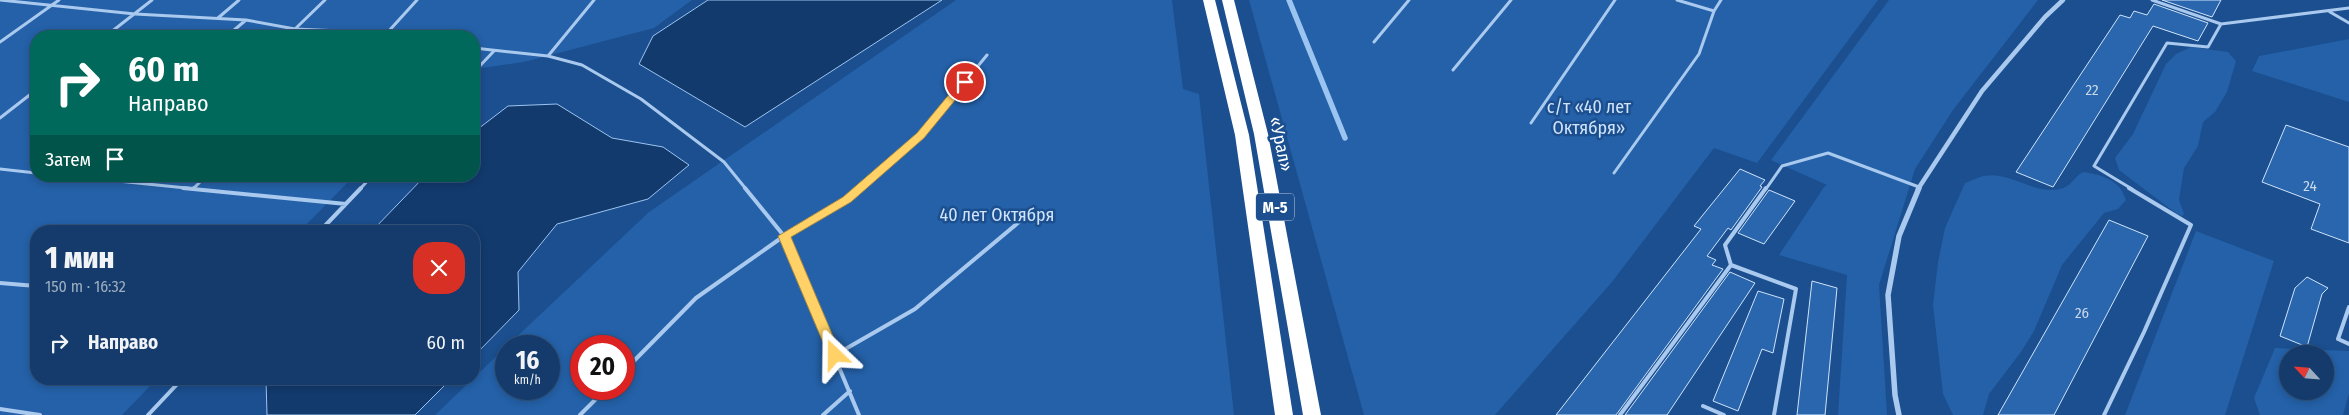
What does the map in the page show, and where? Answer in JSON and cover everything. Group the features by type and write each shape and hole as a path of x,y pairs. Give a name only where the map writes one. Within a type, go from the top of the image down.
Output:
{"highway":[{"name":"«Урал»","path":"1209,0 1242,135 1284,415"},
{"name":"«Урал»","path":"1228,0 1261,134 1312,415"}],"street":[{"path":"1899,415 1895,395 1888,295 1899,236 1919,187 1982,91 2045,17 2063,0"}],"lane":[{"path":"0,0 135,14 246,20 294,29 314,30"},
{"path":"0,42 59,0"},
{"path":"114,30 152,0"},
{"path":"218,18 238,0"},
{"path":"294,29 325,0"},
{"path":"390,30 417,0"},
{"path":"548,56 594,0"},
{"path":"1374,42 1409,0"},
{"path":"1453,70 1510,0"},
{"path":"1531,123 1615,0"},
{"path":"1677,0 1714,12"},
{"path":"1614,174 1699,54 1714,12 1721,0"},
{"path":"2152,0 2221,24 2330,12 2349,8"},
{"path":"2330,12 2349,23"},
{"path":"234,30 246,20"},
{"path":"2104,415 2144,332 2191,225 2094,166 2167,43 2208,47 2221,24"},
{"path":"480,49 548,56 582,65 649,105 724,162 784,236 859,415"},
{"path":"480,66 494,51"},
{"path":"635,360 696,298 784,236 847,200 920,136 987,55"},
{"path":"0,118 30,95"},
{"path":"1730,265 1725,245 1782,166 1828,153 1919,187"},
{"path":"0,170 30,172"},
{"path":"126,182 346,204"},
{"path":"193,189 200,182"},
{"path":"326,225 366,182"},
{"path":"835,355 915,309 1019,222"},
{"path":"1620,415 1730,265"},
{"path":"1730,265 1796,289 1774,415"},
{"path":"0,283 30,286"},
{"path":"2349,307 2338,340 2349,344"},
{"path":"148,415 176,385"},
{"path":"823,415 850,391"},
{"path":"580,415 595,400"},
{"path":"1702,406 1724,415"},
{"path":"0,409 40,415"}],"green space":[{"path":"0,0 692,0 654,28 524,62 480,68 480,30 30,30 30,182 348,182 306,225 30,225 30,385 151,385 122,415 0,415"},
{"name":"40 лет Октября","path":"956,0 1172,0 1183,89 1199,94 1234,415 435,415 466,385 480,385 480,372 495,358 495,400 560,400 560,335 519,335 649,212"},
{"name":"с/т «40 лет Октября»","path":"1249,0 1878,0 1757,163 1714,148 1612,282 1495,415 1364,415"},
{"path":"1889,0 2038,0 1953,110 1915,169 1879,285 1887,415 1838,415 1847,275 1779,255 1827,185 1771,160"},
{"path":"2349,39 2349,102 2252,71 2259,56"},
{"path":"2191,47 2228,52 2236,61 2227,92 2215,112 2203,122 2198,146 2184,168 2179,200 2184,214 2182,216 2119,170 2115,158 2133,134 2166,64 2176,54"},
{"path":"2083,172 2104,177 2115,183 2126,200 2118,209 2104,213 2062,265 2034,331 2021,352 1989,394 1983,415 1953,415 1943,394 1933,305 1938,262 1945,228 1965,183 1994,175 2033,187 2053,190 2066,187"},
{"path":"2196,231 2274,261 2225,415 2125,415"},
{"path":"2275,348 2279,348 2279,400 2334,400 2334,350 2349,351 2349,393 2343,415 2260,415 2254,398"}],"shaded area":[{"path":"708,0 942,0 745,127 639,64 653,36"},
{"path":"557,104 612,138 663,147 689,165 648,199 557,224 518,272 519,310 480,350 480,225 378,225 419,182 480,182 480,127 508,106"},
{"path":"266,385 445,385 415,415 267,415"}],"building":[{"path":"2162,0 2221,0 2212,17"},
{"path":"2154,4 2208,23 2198,41 2153,26 2053,187 2016,172 2120,15 2130,18 2134,11 2147,15"},
{"path":"2286,125 2349,147 2349,243 2311,229 2320,204 2262,182"},
{"path":"1740,169 1765,180 1731,230 1728,228 1707,256 1716,260 1712,265 1723,269 1616,415 1556,415 1701,229 1694,226"},
{"path":"1769,190 1795,201 1764,244 1738,233"},
{"path":"2109,220 2148,236 2054,415 1998,415"},
{"path":"1730,272 1755,283 1667,415 1625,415"},
{"path":"2307,277 2328,288 2322,294 2308,345 2302,345 2280,336 2295,288"},
{"path":"1812,281 1837,288 1825,415 1797,415"},
{"path":"1758,291 1784,299 1773,353 1762,349 1738,411 1713,401"}],"waterway":[{"path":"1289,0 1345,138"}],"route":[{"path":"835,355 784,236 847,200 920,136 965,82"}]}
